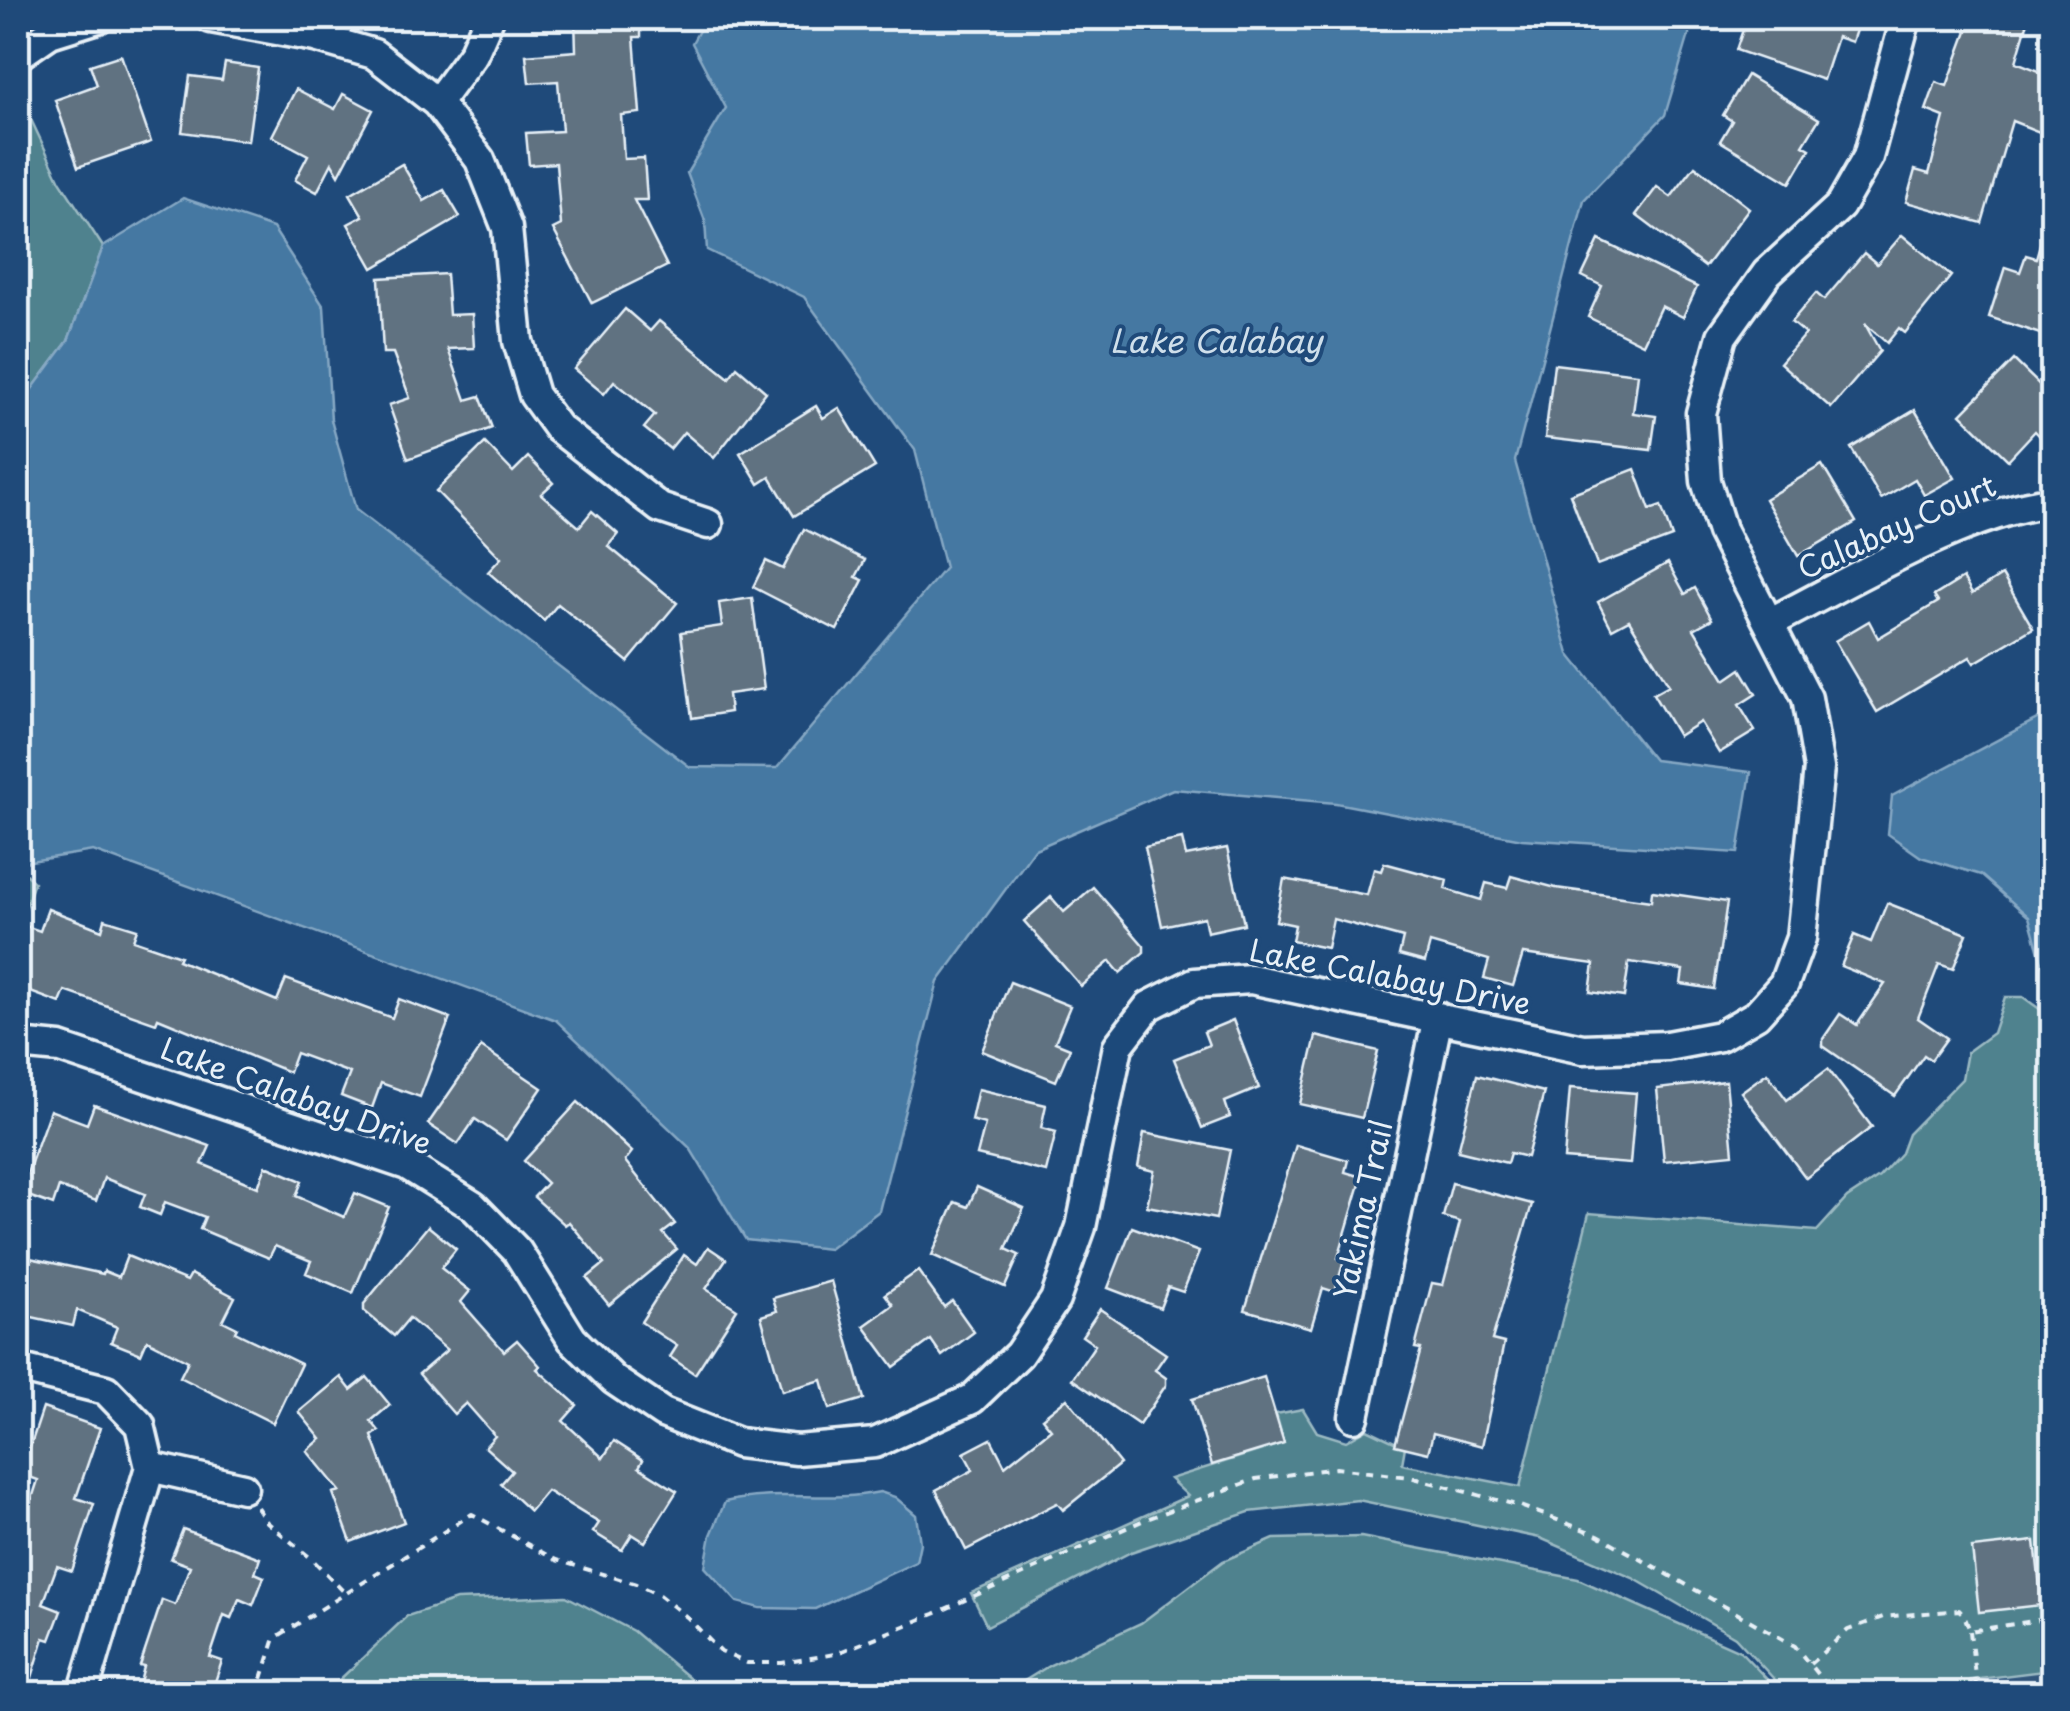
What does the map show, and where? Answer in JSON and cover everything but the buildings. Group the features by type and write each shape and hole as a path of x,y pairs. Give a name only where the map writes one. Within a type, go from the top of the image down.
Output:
{"street":[{"path":"18,56 50,34 98,18"},
{"path":"211,18 315,37 374,54 437,104 480,160 506,228 518,341 534,396 558,428 660,508 708,524"},
{"path":"437,104 473,54 489,18"},
{"name":"Lake Calabay Drive","path":"18,1044 60,1048 407,1165 473,1206 517,1251 572,1339 614,1380 663,1413 738,1443 796,1450 875,1443 972,1399 1020,1354 1055,1300 1081,1227 1118,1046 1149,1006 1194,983 1251,979 1584,1049 1667,1046 1720,1036 1756,1016 1784,984 1801,938 1819,768 1807,698 1722,532 1706,480 1701,413 1722,336 1767,273 1840,206 1868,157 1906,18"},
{"name":"Calabay Court","path":"1771,622 1943,536 2029,504 2052,502"},
{"name":"Yakima Trail","path":"1354,1417 1438,1016"},
{"path":"18,1368 106,1390 140,1425 150,1467 84,1694"},
{"path":"150,1467 243,1488"}],"path":[{"path":"257,1694 275,1638 472,1514 556,1560 636,1584 659,1595 720,1652 747,1663 782,1663 835,1654 1144,1520 1256,1479 1336,1468 1410,1477 1520,1506 1598,1534 1795,1646 1833,1694"},
{"path":"243,1488 267,1522 346,1594"},
{"path":"1810,1664 1848,1630 1883,1617 1959,1610 1970,1631 1977,1694"},
{"path":"1970,1631 2052,1618"}],"shaded area":[{"path":"2052,1359 2052,1451 2042,1361"},
{"path":"2052,1670 2052,1693 1983,1693 1981,1682"}],"green space":[{"path":"18,92 60,181 103,247 68,341 18,408"},
{"path":"18,867 34,882 18,930"},
{"path":"2005,997 2023,997 2052,1018 2052,1359 2042,1361 2052,1451 2052,1670 1971,1680 1972,1693 1787,1693 1735,1637 1633,1578 1540,1538 1358,1500 1249,1512 1131,1552 987,1626 971,1593 1188,1496 1170,1479 1284,1443 1276,1414 1303,1409 1317,1432 1346,1441 1367,1429 1405,1447 1402,1464 1520,1487 1589,1213 1817,1231 1847,1198 1879,1177 1901,1153 1908,1134 1962,1079 1967,1052 1993,1033"},
{"path":"1361,1537 1578,1579 1740,1651 1780,1693 1005,1693 1050,1665 1141,1623 1223,1561 1274,1539"},
{"path":"566,1596 633,1631 696,1684 713,1693 332,1693 335,1684 407,1616 456,1600"}],"water":[{"name":"Lake Calabay","path":"706,18 1152,18 1165,24 1316,24 1325,18 1694,18 1665,115 1584,200 1515,461 1569,654 1654,760 1751,772 1738,853 1522,839 1336,803 1173,789 1035,849 938,982 879,1211 829,1249 746,1240 690,1148 556,1020 93,851 18,863 18,408 68,341 103,247 183,198 273,228 324,307 331,420 356,510 690,767 777,768 945,568 915,450 804,297 707,250 705,221 687,173 726,108 692,43"},
{"path":"2052,711 2052,997 2029,917 1981,875 1921,857 1888,834 1892,796"},
{"path":"880,1492 895,1497 916,1515 920,1543 916,1562 815,1609 760,1608 737,1602 705,1567 711,1535 725,1502 763,1496"}]}
